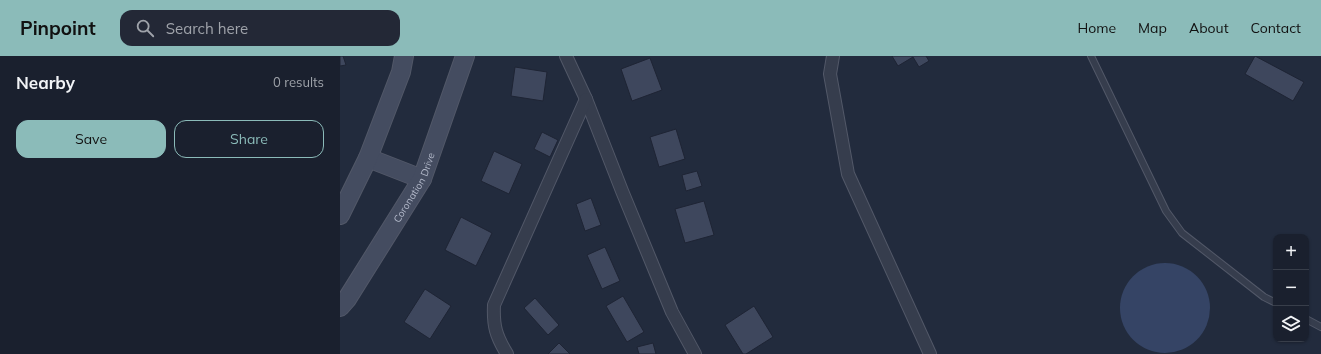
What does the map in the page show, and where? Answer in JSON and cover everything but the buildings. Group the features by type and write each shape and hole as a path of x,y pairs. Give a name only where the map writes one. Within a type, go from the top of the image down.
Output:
{"street":[{"path":"340,215 368,158 401,72 404,56"},
{"name":"Coronation Drive","path":"340,307 347,299 422,179 465,56"},
{"path":"566,56 586,99 672,312 695,354"},
{"path":"833,56 830,74 848,174 930,354"},
{"path":"507,354 498,340 493,321 494,305 586,99"},
{"path":"368,158 422,179"}],"lane":[{"path":"1091,56 1166,211 1182,233 1264,297 1273,302"},
{"path":"1309,321 1321,327"}],"water":[{"path":"1165,263 1182,266 1197,276 1207,291 1210,308 1207,325 1197,340 1182,350 1165,353 1148,350 1133,340 1123,325 1120,308 1123,291 1133,276 1148,266"}]}
